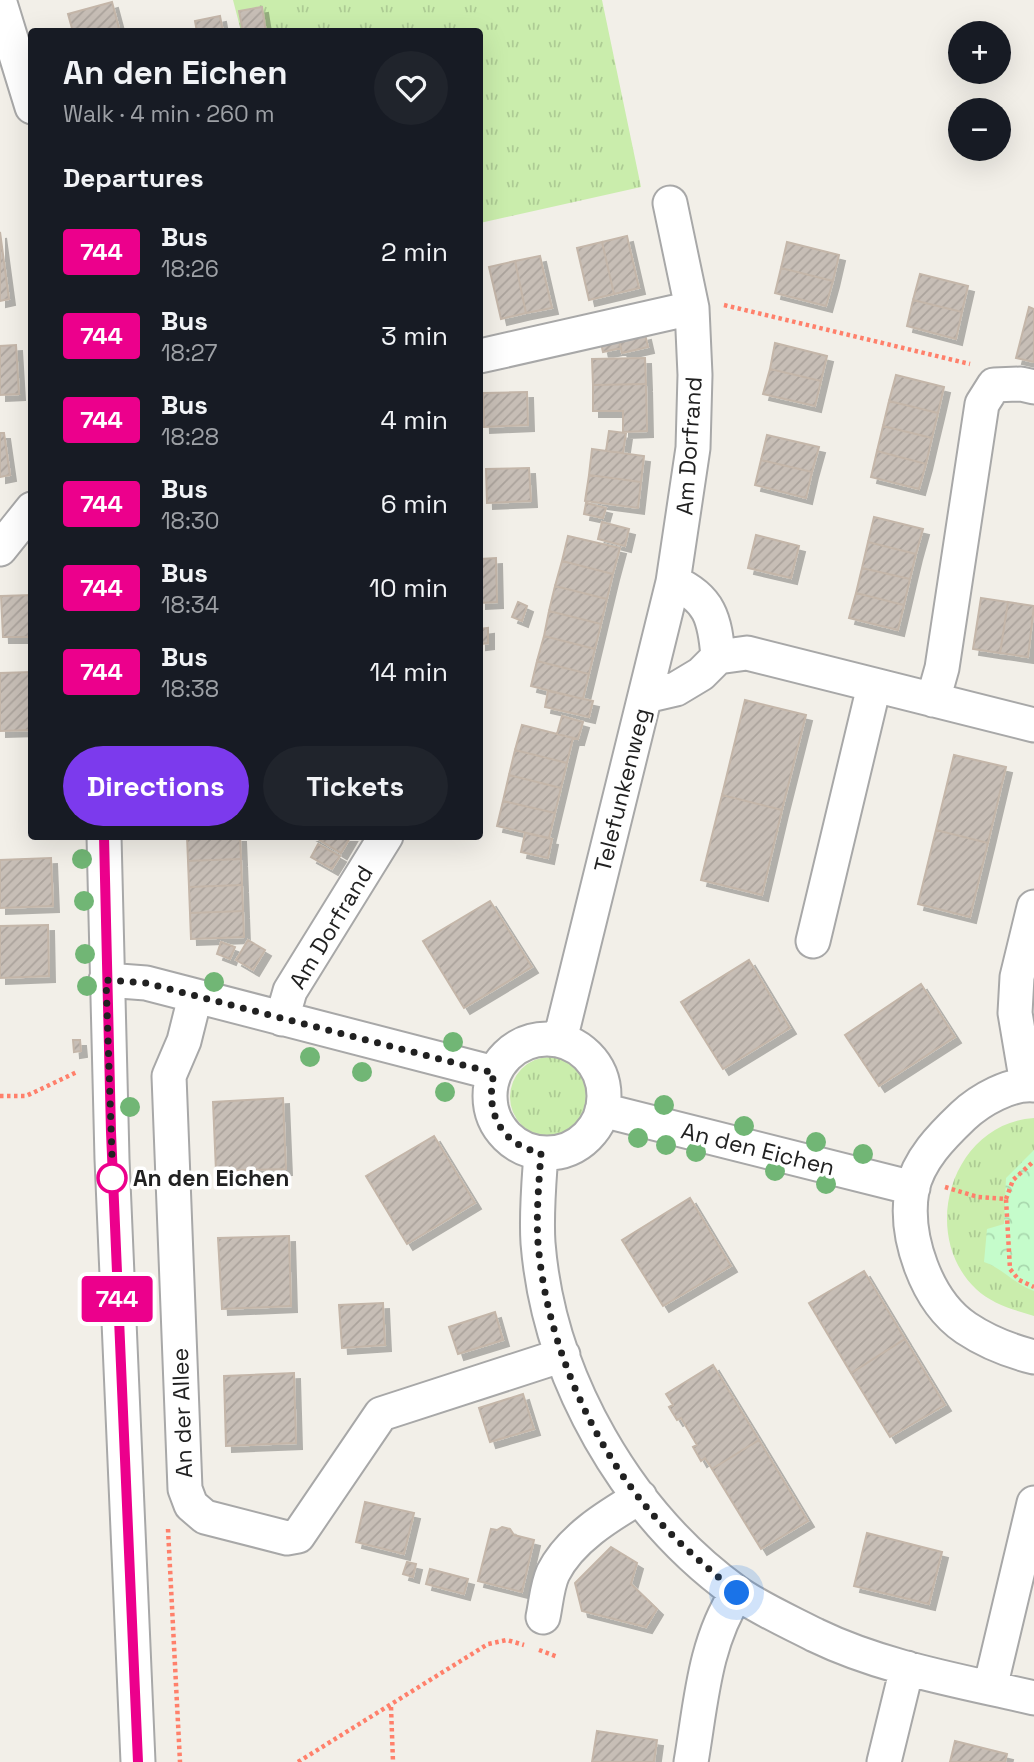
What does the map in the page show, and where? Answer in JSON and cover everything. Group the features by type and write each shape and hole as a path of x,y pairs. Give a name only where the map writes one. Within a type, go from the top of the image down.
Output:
{"street":[{"path":"0,3 28,94"},
{"name":"Am Dorfrand","path":"646,696 673,582 694,448 692,308 670,202"},
{"path":"483,355 692,308"},
{"path":"933,700 942,668 982,404 995,386 1021,384 1034,387"},
{"path":"2,542 28,513"},
{"path":"673,582 698,595 708,609 716,629 718,657 747,653 1034,725"},
{"name":"Telefunkenweg","path":"560,1040 646,696 676,689 701,674 718,657"},
{"path":"813,941 874,686"},
{"path":"104,840 106,980 138,1762"},
{"name":"Am Dorfrand","path":"282,1019 290,991 384,840"},
{"path":"1034,907 1017,977 1016,1013 1030,1084 999,1093 972,1107 937,1140 928,1187 911,1220 919,1258 936,1297 964,1326 1000,1347 1034,1357"},
{"path":"106,980 139,981 195,998 494,1073"},
{"name":"An der Allee","path":"195,998 184,1041 169,1076 185,1489 191,1505 205,1517 287,1538 298,1535 381,1414 563,1355"},
{"path":"544,1038 560,1040 577,1047 595,1067 604,1092 602,1110 587,1137 575,1146 541,1153 527,1150 511,1140 499,1127 491,1110 490,1091 494,1073 514,1048 544,1038"},
{"name":"An den Eichen","path":"602,1110 928,1187"},
{"path":"541,1153 538,1242 548,1306 563,1355 591,1420 640,1497 685,1548 737,1593 817,1636 907,1668 1034,1698"},
{"path":"543,1617 552,1576 562,1558 579,1539 640,1497"},
{"path":"990,1688 1034,1503"},
{"path":"691,1762 711,1647 724,1613 737,1593"},
{"path":"884,1762 907,1668"}],"path":[{"path":"692,308 716,303 969,363 995,386"},
{"path":"0,1096 26,1096 85,1068"},
{"path":"1034,1161 1013,1180 1006,1199 1010,1269 1018,1280 1034,1287"},
{"path":"928,1187 978,1197 1006,1199"},
{"path":"298,1762 488,1644 507,1640 558,1657"},
{"path":"390,1707 393,1762"}],"green space":[{"path":"233,0 602,0 641,187 483,222 483,28 240,28"},
{"path":"550,1057 565,1060 578,1069 587,1082 590,1097 587,1112 578,1125 565,1134 550,1137 535,1134 522,1125 513,1112 510,1097 513,1082 522,1069 535,1060"},
{"path":"1034,1118 1034,1316 996,1303 976,1289 958,1266 949,1240 947,1212 953,1185 964,1160 982,1139 1006,1125"},
{"path":"1034,1150 1034,1291 984,1262 987,1229 1004,1224 1006,1178"}],"building":[{"path":"112,2 119,28 72,28 68,14"},
{"path":"262,7 265,28 242,28 239,11"},
{"path":"220,16 222,28 196,28 195,21"},
{"path":"0,232 9,299 0,301"},
{"path":"627,236 639,288 614,294 602,242"},
{"path":"602,242 614,294 589,300 577,248"},
{"path":"787,242 839,255 833,281 781,268"},
{"path":"540,256 552,308 526,313 515,261"},
{"path":"515,261 526,313 501,319 489,267"},
{"path":"781,268 833,281 826,306 775,293"},
{"path":"920,274 968,286 962,312 913,300"},
{"path":"913,300 962,312 956,339 907,326"},
{"path":"1029,307 1034,309 1034,362 1016,358"},
{"path":"645,334 648,347 622,353 619,340"},
{"path":"619,340 621,348 603,352 601,343"},
{"path":"775,343 827,356 821,381 770,369"},
{"path":"16,345 19,394 0,395 0,346"},
{"path":"645,358 646,384 593,385 592,359"},
{"path":"770,369 821,381 815,406 763,394"},
{"path":"896,375 944,387 938,413 889,401"},
{"path":"646,384 647,431 623,432 623,411 593,411 593,385"},
{"path":"527,392 528,425 484,427 483,393"},
{"path":"889,401 938,413 932,438 883,426"},
{"path":"883,426 932,438 926,464 877,451"},
{"path":"609,431 626,433 623,453 606,451"},
{"path":"0,433 4,433 10,475 0,477"},
{"path":"767,435 819,447 812,472 761,460"},
{"path":"592,449 644,456 641,482 589,475"},
{"path":"877,451 926,464 919,489 871,477"},
{"path":"761,460 812,472 806,498 755,485"},
{"path":"529,468 531,501 487,503 486,469"},
{"path":"589,475 641,482 638,508 585,501"},
{"path":"586,503 606,508 603,518 584,514"},
{"path":"874,517 923,529 916,554 868,542"},
{"path":"602,522 629,529 625,546 598,539"},
{"path":"756,535 799,546 791,578 748,568"},
{"path":"568,536 620,548 613,574 562,561"},
{"path":"868,542 916,554 910,579 862,568"},
{"path":"496,558 497,602 483,603 483,559"},
{"path":"562,561 613,574 607,599 555,586"},
{"path":"862,568 910,579 904,605 856,593"},
{"path":"555,586 607,599 601,624 549,611"},
{"path":"856,593 904,605 898,630 849,618"},
{"path":"28,595 28,637 3,637 1,596"},
{"path":"981,598 1008,602 1000,653 973,649"},
{"path":"518,602 527,606 522,621 512,617"},
{"path":"1008,602 1034,606 1028,657 1000,653"},
{"path":"549,611 601,624 595,649 544,636"},
{"path":"488,628 488,643 483,644 483,629"},
{"path":"544,636 595,649 589,674 537,661"},
{"path":"537,661 589,674 583,699 531,686"},
{"path":"28,672 28,730 0,731 0,673"},
{"path":"548,691 593,701 589,717 545,707"},
{"path":"745,700 806,715 782,810 722,795"},
{"path":"562,716 583,722 578,739 557,734"},
{"path":"522,725 573,738 567,763 515,750"},
{"path":"515,750 567,763 561,788 509,775"},
{"path":"954,755 1006,767 988,843 936,830"},
{"path":"509,775 561,788 555,813 503,801"},
{"path":"722,795 782,810 762,895 701,880"},
{"path":"503,801 555,813 549,838 497,826"},
{"path":"936,830 988,843 970,917 918,904"},
{"path":"525,833 552,839 548,858 521,852"},
{"path":"187,840 240,840 241,859 188,861"},
{"path":"320,840 349,840 341,853"},
{"path":"318,844 340,856 332,869 311,857"},
{"path":"51,858 53,906 0,908 0,860"},
{"path":"241,859 242,885 189,887 188,861"},
{"path":"242,885 243,911 190,913 189,887"},
{"path":"490,901 532,967 464,1008 423,941"},
{"path":"243,911 244,937 191,939 190,913"},
{"path":"48,925 49,976 0,978 0,926"},
{"path":"248,940 265,950 253,970 236,960"},
{"path":"221,942 235,947 230,959 217,954"},
{"path":"749,960 790,1028 723,1069 681,1002"},
{"path":"921,984 955,1037 879,1086 845,1035"},
{"path":"73,1040 80,1040 81,1051 74,1052"},
{"path":"283,1098 286,1169 216,1171 213,1102"},
{"path":"434,1136 475,1203 407,1244 366,1176"},
{"path":"690,1198 731,1266 663,1306 622,1240"},
{"path":"289,1236 291,1306 222,1309 218,1238"},
{"path":"864,1271 905,1339 851,1373 809,1303"},
{"path":"383,1303 385,1345 342,1348 339,1305"},
{"path":"495,1312 503,1340 458,1354 449,1327"},
{"path":"905,1339 945,1405 890,1437 851,1373"},
{"path":"713,1365 759,1440 712,1469 705,1458 701,1461 693,1447 697,1445 681,1418 677,1420 669,1407 673,1405 666,1394"},
{"path":"294,1373 296,1443 226,1446 224,1376"},
{"path":"523,1394 534,1429 490,1442 479,1408"},
{"path":"759,1440 808,1521 761,1549 712,1469"},
{"path":"365,1502 414,1513 404,1554 356,1542"},
{"path":"491,1529 510,1529 514,1535 534,1540 522,1592 478,1581"},
{"path":"867,1533 942,1552 929,1604 854,1586"},
{"path":"611,1547 637,1563 631,1584 657,1609 646,1627 582,1611 575,1583"},
{"path":"407,1562 416,1564 413,1577 403,1574"},
{"path":"430,1569 468,1579 464,1594 426,1584"},
{"path":"597,1731 657,1740 654,1762 592,1762"},
{"path":"955,1741 1007,1754 1005,1762 950,1762"}],"bus line":[{"name":"744","path":"104,840 107,1024 138,1762"}],"place":[{"name":"An den Eichen","path":"112,1178"}],"route":[{"path":"112,1178 113,1185 106,980 139,981 195,998 494,1073 490,1091 491,1110 499,1127 511,1140 527,1150 541,1153 538,1242 548,1306 563,1355 591,1420 621,1471 654,1516 685,1548 737,1593"}]}
